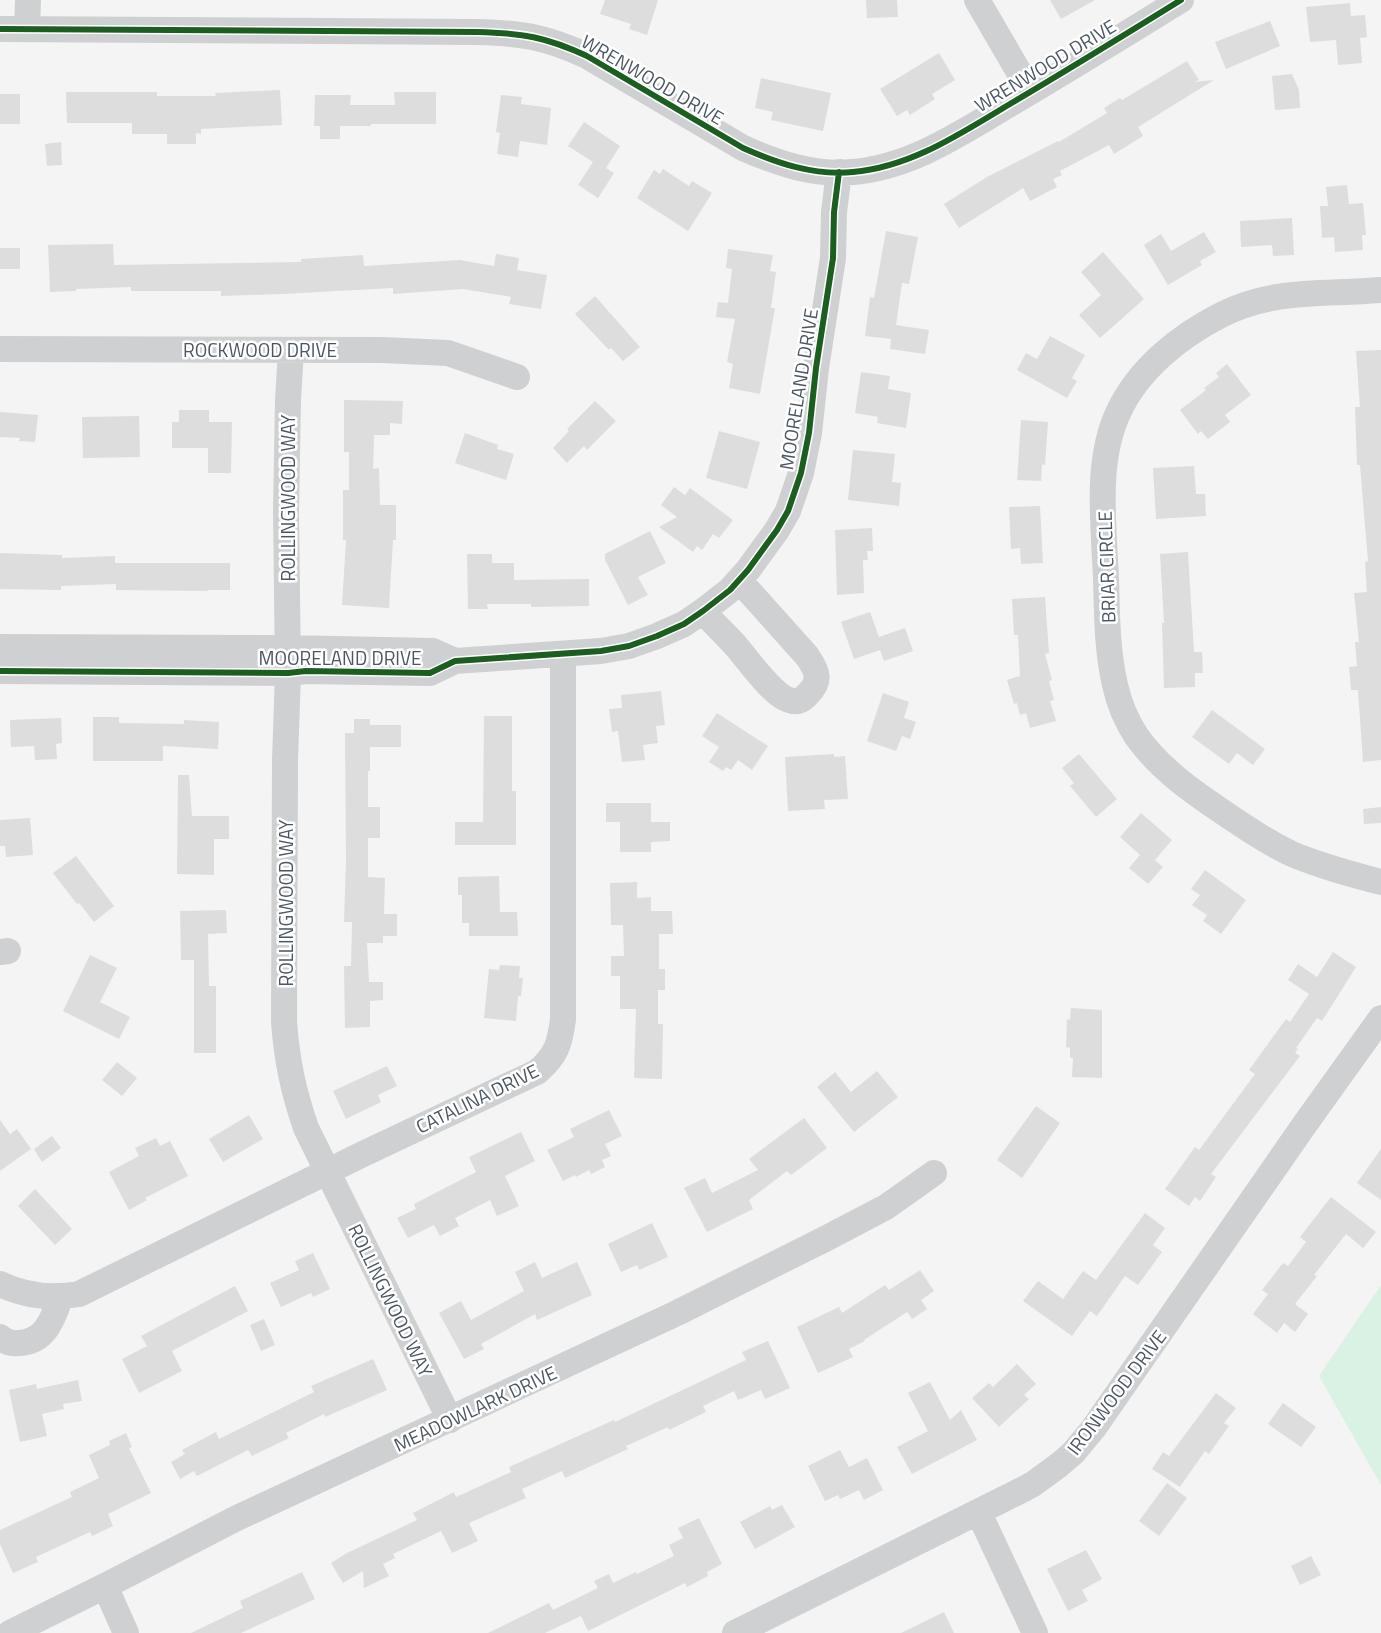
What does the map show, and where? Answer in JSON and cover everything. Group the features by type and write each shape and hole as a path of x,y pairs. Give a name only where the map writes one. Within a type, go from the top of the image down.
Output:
{"street":[{"path":"27,29 28,0"},
{"path":"976,0 1030,91"},
{"name":"WRENWOOD DRIVE","path":"0,29 477,32 535,36 562,44 587,56 743,148 797,168 852,173 906,160 956,136 1181,0"},
{"name":"MOORELAND DRIVE","path":"0,671 288,660 433,651 455,661 563,655 629,646 684,624 719,599 739,580 778,530 792,501 801,473 809,433 816,368 833,258 834,212 839,172"},
{"name":"BRIAR CIRCLE","path":"1381,290 1329,293 1310,292 1282,295 1254,302 1222,314 1181,339 1145,372 1130,391 1118,413 1110,436 1105,460 1103,513 1110,659 1115,687 1124,712 1136,735 1171,774 1216,808 1266,840 1292,854 1318,864 1381,882"},
{"name":"ROCKWOOD DRIVE","path":"0,349 382,350 448,353 517,377"},
{"name":"ROLLINGWOOD WAY","path":"291,350 287,475 288,660 285,760 284,1022 286,1050 290,1076 306,1128 450,1420"},
{"path":"703,611 769,687 786,699 794,702 802,700 815,688 816,669 807,656 739,580"},
{"name":"MOORELAND DRIVE","path":"0,647 288,660"},
{"name":"CATALINA DRIVE","path":"0,1284 14,1291 30,1295 61,1296 85,1291 452,1110 537,1072 548,1063 556,1051 561,1036 563,1001 563,655"},
{"name":"IRONWOOD DRIVE","path":"735,1633 1026,1488 1046,1475 1073,1453 1113,1403 1279,1161 1381,1018"},
{"name":"MEADOWLARK DRIVE","path":"10,1633 238,1518 677,1313 886,1207 934,1173"},
{"path":"0,1337 12,1343 22,1343 41,1336 49,1325 61,1296"},
{"path":"979,1513 1035,1633"},
{"path":"105,1586 126,1633"}],"green space":[{"path":"1381,1285 1381,1485 1319,1376"}],"building":[{"path":"605,0 658,0 647,35 629,29 631,24 600,14"},
{"path":"866,0 897,0 898,17 867,18"},
{"path":"1050,0 1095,0 1061,19"},
{"path":"1350,3 1351,16 1365,15 1367,37 1360,38 1362,63 1338,65 1336,40 1310,42 1306,7"},
{"path":"1270,21 1280,46 1226,69 1215,42"},
{"path":"939,53 955,80 932,94 935,99 910,115 907,110 897,116 880,89"},
{"path":"1187,61 1199,80 1194,82 1214,80 1138,127 1143,136 1114,154 1109,145 1060,171 1062,175 1053,179 1057,187 1030,201 1023,188 959,228 944,204 987,177 1059,142 1107,113 1104,108 1120,98 1122,100"},
{"path":"1292,74 1299,90 1300,108 1275,110 1272,76"},
{"path":"761,78 831,93 823,131 771,120 773,112 755,108"},
{"path":"280,90 282,125 201,129 201,134 196,133 196,144 167,144 167,134 132,134 132,123 67,123 66,92 157,92 157,96 216,96 215,93"},
{"path":"394,92 436,92 436,124 340,126 340,139 320,139 320,126 314,126 315,95 351,95 350,105 395,105"},
{"path":"0,94 20,94 20,124 0,124"},
{"path":"501,95 522,97 521,104 551,108 547,145 520,141 518,157 497,154 500,133 496,132"},
{"path":"584,122 620,146 606,168 614,173 598,198 578,185 593,162 568,146"},
{"path":"61,142 62,165 47,166 45,144"},
{"path":"663,169 689,186 692,181 712,193 688,231 637,198 654,170 660,174"},
{"path":"1347,185 1349,204 1363,203 1366,235 1362,235 1363,250 1335,252 1334,237 1322,238 1320,206 1328,206 1326,187"},
{"path":"1292,218 1294,255 1273,256 1272,245 1241,247 1240,221"},
{"path":"886,231 918,237 909,284 902,283 896,325 929,330 925,354 890,349 891,339 865,336 870,297 874,298"},
{"path":"1204,232 1216,252 1200,261 1202,265 1168,285 1144,245 1161,234 1171,251"},
{"path":"113,244 114,265 301,262 301,259 363,255 364,266 460,260 494,266 496,254 519,258 517,270 547,275 541,309 509,304 511,297 463,289 393,294 393,288 221,296 221,291 131,291 131,287 50,292 48,245"},
{"path":"0,248 20,248 20,269 0,269"},
{"path":"728,249 773,255 770,271 776,272 771,308 775,308 760,394 729,388 733,364 727,362 735,319 716,317 718,302 728,303 732,269 726,268"},
{"path":"1103,252 1144,299 1100,338 1079,315 1101,295 1081,272"},
{"path":"595,296 640,347 623,361 611,348 609,350 575,314"},
{"path":"1050,336 1085,355 1072,378 1077,381 1067,398 1017,370 1026,353 1037,359"},
{"path":"1381,350 1381,760 1363,762 1358,690 1351,690 1349,667 1357,666 1355,642 1359,642 1354,593 1367,592 1365,562 1368,561 1360,465 1357,465 1355,407 1360,407 1356,351"},
{"path":"1227,364 1251,395 1225,415 1230,422 1208,439 1201,431 1198,434 1180,410 1206,390 1204,388 1219,377 1216,373"},
{"path":"861,372 890,376 888,389 911,393 906,428 877,423 878,417 855,413"},
{"path":"344,400 403,401 402,424 390,423 390,435 374,435 373,469 379,468 380,505 396,505 396,540 393,540 389,608 342,605 346,540 343,540 343,490 349,490 349,452 344,452"},
{"path":"595,401 616,421 587,450 584,446 567,463 553,448 569,431 567,429"},
{"path":"179,410 209,410 209,422 232,422 231,473 208,473 208,448 172,448 172,422 179,422"},
{"path":"0,412 38,415 35,442 19,441 20,438 0,437"},
{"path":"139,416 140,457 83,458 82,417"},
{"path":"1021,420 1048,422 1045,465 1042,464 1041,481 1017,480"},
{"path":"719,431 760,442 747,489 706,478"},
{"path":"465,433 498,445 497,449 514,454 506,480 455,463"},
{"path":"853,450 895,454 892,482 901,483 899,506 848,500"},
{"path":"1194,466 1196,494 1205,494 1206,516 1156,519 1153,468"},
{"path":"674,487 685,495 690,488 733,520 719,538 713,534 702,550 697,546 693,552 659,527 677,517 661,505"},
{"path":"1040,506 1043,563 1021,564 1020,548 1011,549 1009,507"},
{"path":"872,528 873,551 867,551 868,560 863,560 864,593 837,595 835,530"},
{"path":"650,531 666,563 638,577 648,595 628,605 605,560 605,554"},
{"path":"1188,552 1194,652 1202,652 1203,673 1195,673 1195,687 1164,688 1162,623 1164,623 1160,554"},
{"path":"0,553 62,555 62,558 115,556 115,563 230,563 230,590 116,590 116,584 61,586 61,590 0,589"},
{"path":"467,554 492,554 492,563 514,563 514,580 589,579 589,606 531,607 531,604 487,604 488,609 468,609"},
{"path":"1045,597 1049,653 1045,654 1052,680 1049,681 1054,700 1050,701 1056,721 1030,728 1026,713 1020,715 1017,703 1014,704 1007,680 1020,676 1018,635 1014,635 1012,599"},
{"path":"870,612 879,637 905,628 913,651 884,661 880,650 854,659 841,622"},
{"path":"661,691 665,725 656,726 658,743 643,745 645,760 622,762 618,731 612,732 609,709 622,708 621,695"},
{"path":"883,693 909,702 904,718 916,722 910,739 902,736 896,751 867,741"},
{"path":"1212,710 1265,749 1253,765 1237,753 1229,764 1192,737"},
{"path":"717,713 768,746 752,770 738,760 731,770 726,767 723,771 709,762 719,747 702,736"},
{"path":"484,716 512,716 512,791 516,791 516,845 455,845 455,822 483,822"},
{"path":"93,717 119,717 119,723 184,724 184,720 219,722 218,749 163,746 163,761 93,761"},
{"path":"61,718 62,743 56,744 57,759 35,760 34,746 11,747 10,720"},
{"path":"354,719 370,719 370,725 401,725 401,747 370,747 370,771 368,771 368,807 380,807 380,838 368,838 368,877 385,878 384,914 397,914 397,936 383,936 383,943 367,943 369,982 383,982 383,1000 370,1001 370,1027 345,1028 344,966 351,966 352,922 344,922 346,860 345,733 354,733"},
{"path":"834,754 834,757 845,756 848,799 824,800 825,809 788,811 785,757"},
{"path":"1079,754 1117,799 1096,817 1070,786 1074,783 1062,768"},
{"path":"178,775 189,775 192,816 229,816 229,839 214,839 214,875 177,874"},
{"path":"606,803 651,803 651,822 670,822 670,841 651,842 651,852 620,852 620,822 606,822"},
{"path":"1381,807 1381,823 1364,824 1363,809"},
{"path":"1141,813 1172,840 1155,860 1163,867 1148,884 1129,868 1140,855 1120,837"},
{"path":"30,818 33,855 6,857 5,846 0,846 0,820"},
{"path":"76,856 114,906 94,922 53,873"},
{"path":"1205,870 1246,900 1221,934 1203,921 1207,915 1192,905 1200,895 1191,889"},
{"path":"499,876 500,912 517,912 518,936 469,936 469,923 462,923 462,895 458,895 458,877"},
{"path":"637,882 637,898 651,897 651,911 672,911 673,934 659,934 659,969 665,969 665,990 658,990 658,1024 663,1024 662,1079 634,1078 636,1009 620,1009 620,976 611,976 611,956 624,956 623,925 611,925 610,883"},
{"path":"226,910 227,933 208,934 209,986 216,986 216,1053 194,1053 194,960 181,960 180,911"},
{"path":"1333,952 1356,967 1322,1021 1317,1018 1296,1048 1298,1049 1295,1053 1300,1056 1211,1174 1216,1177 1200,1201 1195,1197 1189,1206 1165,1189 1195,1147 1199,1150 1255,1074 1249,1070 1286,1019 1290,1022 1309,994 1288,980 1298,964 1317,977"},
{"path":"90,955 117,968 100,1002 130,1017 119,1039 63,1011"},
{"path":"500,965 520,966 519,978 523,978 521,996 518,996 516,1021 484,1018 489,969 499,970"},
{"path":"1071,1008 1102,1010 1102,1078 1072,1077 1073,1058 1070,1058 1070,1048 1066,1047 1067,1019 1070,1020"},
{"path":"117,1062 137,1078 122,1096 102,1080"},
{"path":"387,1066 397,1086 378,1095 381,1102 346,1119 333,1091"},
{"path":"877,1071 898,1097 854,1132 817,1087 835,1072 851,1092"},
{"path":"1036,1106 1060,1123 1022,1178 997,1160"},
{"path":"609,1110 622,1136 605,1144 611,1156 602,1160 605,1167 591,1174 589,1170 563,1181 547,1150 574,1137 570,1129"},
{"path":"249,1115 263,1139 223,1162 209,1139"},
{"path":"804,1118 827,1148 791,1175 787,1171 749,1200 753,1209 707,1232 684,1188 705,1178 712,1193 758,1170 749,1159"},
{"path":"0,1120 10,1134 17,1129 31,1149 0,1171"},
{"path":"521,1132 535,1161 505,1176 519,1206 497,1216 490,1200 455,1218 459,1226 440,1236 434,1225 408,1238 397,1218 416,1209 414,1204 476,1172 469,1157"},
{"path":"52,1136 61,1148 42,1162 34,1149"},
{"path":"156,1138 160,1146 170,1141 188,1176 145,1198 147,1200 129,1210 109,1172 139,1156 135,1148"},
{"path":"1381,1149 1381,1200 1357,1183"},
{"path":"35,1189 72,1229 55,1245 18,1206"},
{"path":"1331,1197 1376,1232 1363,1248 1346,1234 1314,1275 1317,1276 1295,1304 1308,1314 1295,1332 1284,1323 1277,1333 1253,1314 1268,1294 1262,1290 1283,1263 1288,1266 1306,1242 1300,1237"},
{"path":"1145,1213 1165,1228 1153,1245 1162,1252 1138,1285 1125,1276 1097,1316 1090,1311 1072,1336 1023,1301 1038,1281 1063,1299 1083,1271 1096,1280"},
{"path":"652,1223 668,1257 639,1270 637,1265 621,1272 608,1244"},
{"path":"313,1253 330,1289 313,1297 311,1293 281,1307 270,1283 299,1270 295,1261"},
{"path":"535,1262 542,1278 577,1262 592,1295 537,1320 535,1314 481,1344 484,1349 464,1359 439,1313 461,1301 471,1320 524,1291 515,1272"},
{"path":"920,1270 934,1291 921,1300 927,1309 912,1319 907,1312 865,1341 849,1349 853,1357 818,1373 797,1327 839,1307 842,1313 885,1285 889,1290"},
{"path":"235,1286 248,1311 172,1351 182,1371 139,1393 122,1359 147,1346 141,1336"},
{"path":"264,1319 275,1345 261,1351 250,1325"},
{"path":"768,1341 790,1388 765,1399 761,1390 738,1400 734,1391 703,1406 706,1412 669,1430 668,1427 626,1446 628,1449 565,1478 562,1471 522,1489 526,1498 469,1523 478,1541 452,1553 441,1531 393,1554 395,1558 383,1564 389,1576 364,1588 363,1571 343,1583 331,1563 347,1553 417,1520 413,1513 454,1492 456,1497 511,1472 509,1467 614,1420 615,1422 746,1360 742,1352"},
{"path":"373,1359 387,1390 325,1417 324,1414 286,1433 289,1438 252,1456 248,1450 197,1476 194,1471 180,1479 171,1462 185,1454 182,1450 216,1432 219,1439 314,1392 311,1386"},
{"path":"1017,1364 1036,1384 1024,1395 1029,1399 999,1427 972,1398 989,1383 993,1387"},
{"path":"78,1380 82,1401 63,1404 64,1409 42,1414 47,1436 20,1442 9,1390 36,1384 37,1389"},
{"path":"930,1382 950,1420 961,1410 977,1440 912,1474 897,1447 928,1431 908,1393"},
{"path":"1216,1393 1236,1408 1224,1423 1229,1426 1209,1454 1205,1451 1180,1487 1152,1469 1163,1452 1169,1456"},
{"path":"1283,1403 1316,1427 1301,1447 1268,1424"},
{"path":"126,1433 132,1447 129,1448 151,1493 108,1514 113,1526 92,1536 90,1532 36,1557 38,1562 13,1573 0,1544 0,1530 72,1497 70,1492 99,1478 89,1455 110,1445 109,1441"},
{"path":"840,1450 849,1467 867,1458 883,1490 864,1500 859,1490 840,1499 838,1495 825,1501 808,1466"},
{"path":"1167,1483 1187,1498 1159,1536 1139,1521"},
{"path":"782,1505 795,1527 755,1549 740,1522 770,1506 772,1510"},
{"path":"699,1518 722,1564 707,1572 708,1576 687,1587 685,1583 588,1631 581,1616 545,1633 488,1633 549,1603 553,1610 598,1588 594,1581 609,1574 613,1583 674,1556 669,1545 683,1538 678,1528"},
{"path":"1086,1550 1102,1579 1082,1590 1088,1601 1068,1611 1047,1569"},
{"path":"1311,1556 1321,1575 1300,1585 1291,1566"},
{"path":"302,1572 315,1599 241,1633 191,1633 243,1608 240,1601"},
{"path":"944,1612 954,1633 901,1633"}],"cycle path":[{"path":"0,29 477,32 534,37 559,44 587,56 743,148 769,159 796,167 838,173 875,169 896,163 937,146 1036,89 1181,0"},
{"path":"0,671 430,673 455,661 601,651 629,646 684,624 730,590 748,570 777,530 788,511 801,473 809,433 816,368 833,258 834,212 839,172"}]}
